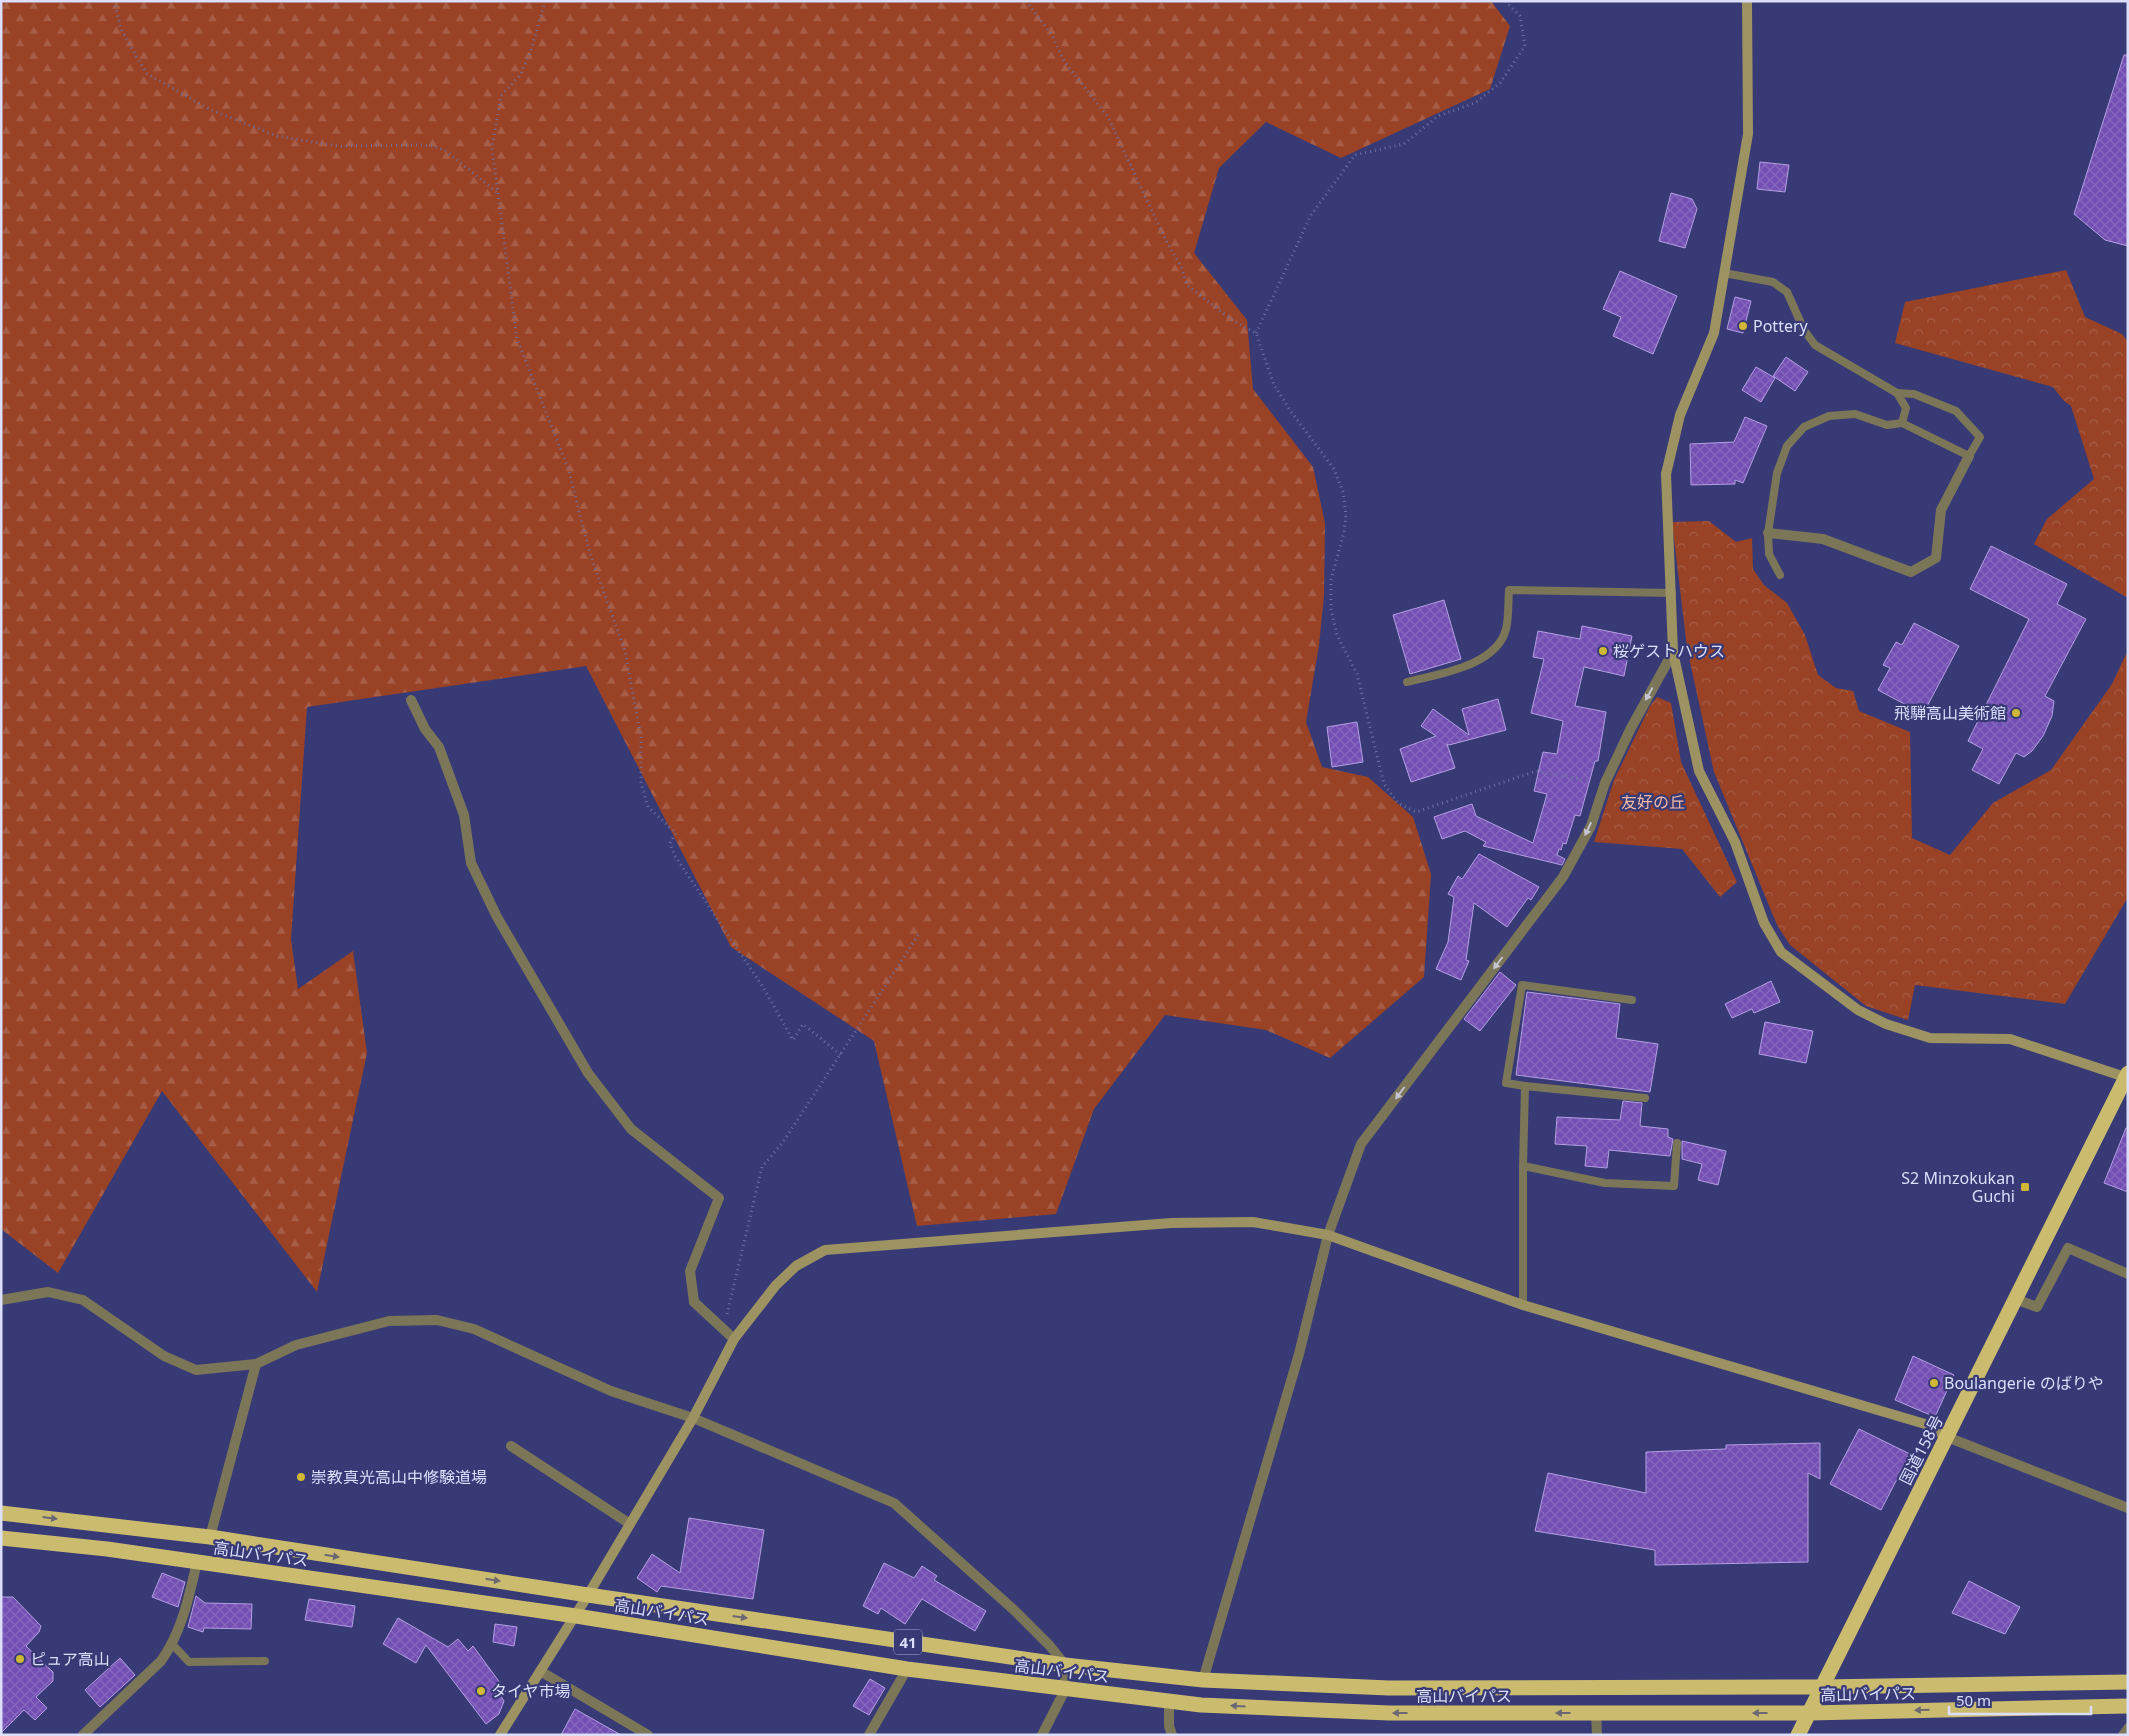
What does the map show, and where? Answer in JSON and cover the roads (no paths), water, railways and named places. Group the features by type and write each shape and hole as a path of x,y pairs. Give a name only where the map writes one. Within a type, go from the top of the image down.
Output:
{"highway":[{"name":"国道158号","path":"1798,1735 2127,1075"},
{"name":"高山バイパス","path":"1,1513 210,1537 588,1595 1065,1664 1203,1680 1390,1688 1822,1687 2128,1682"},
{"name":"高山バイパス","path":"1,1538 107,1549 576,1616 907,1669 1168,1702 1389,1713 1809,1713 2128,1706"}],"street":[{"path":"1747,1 1748,134 1714,333 1680,415 1666,474 1673,652 1699,771 1735,842 1764,923 1781,952 1858,1010 1886,1024 1930,1038 2010,1039 2127,1075"},
{"path":"1768,533 1823,539 1911,572 1936,558 1941,510 1969,456"},
{"path":"1203,1680 1299,1354 1328,1235 1361,1144 1563,877 1591,826 1605,783 1631,728 1673,652"},
{"path":"411,700 425,729 439,746 464,815 471,863 496,917 588,1073 631,1129 719,1198 690,1270 694,1302 734,1339"},
{"path":"500,1735 576,1616 693,1418 734,1339 776,1285 796,1266 825,1250 1171,1223 1253,1222 1328,1235 1523,1305 1925,1424 1947,1437 2128,1508"},
{"path":"2015,1299 2037,1307 2068,1248 2128,1274"},
{"path":"1,1300 48,1292 83,1300 164,1356 196,1370 256,1364 296,1345 389,1320 437,1320 474,1329 611,1391 693,1418 894,1503 1014,1610 1065,1664 1065,1690 1042,1735"},
{"path":"210,1537 256,1364"},
{"path":"511,1446 630,1524"},
{"path":"82,1735 161,1660 172,1644 184,1613 198,1562"},
{"path":"869,1735 907,1669"},
{"path":"540,1671 648,1735"},
{"path":"1168,1702 1169,1726 1172,1735"},
{"path":"1596,1713 1597,1735"}],"lane":[{"path":"1724,273 1773,282 1787,292 1804,330 1815,345 1897,393 1914,394 1956,410 1980,438 1969,456 1902,422 1887,425 1855,414 1828,416 1804,428 1787,446 1777,472 1768,533 1769,554 1780,574"},
{"path":"1897,393 1906,408 1902,422"},
{"path":"1407,682 1467,667 1500,644 1506,629 1509,590 1672,593"},
{"path":"1632,1000 1522,985 1506,1083 1645,1098"},
{"path":"1523,1305 1522,1166 1525,1086"},
{"path":"1522,1166 1605,1183 1674,1186 1677,1143"},
{"path":"172,1644 189,1662 264,1661"},
{"path":"2122,1735 2128,1727"}],"place":[{"name":"Pottery","path":"1743,326"},
{"name":"桜ゲストハウス","path":"1603,651"},
{"name":"飛騨高山美術館","path":"2016,713"},
{"name":"S2 Minzokukan Guchi","path":"2025,1187"},
{"name":"Boulangerie のばりや","path":"1934,1383"},
{"name":"崇教真光高山中修験道場","path":"301,1477"},
{"name":"ピュア高山","path":"20,1659"},
{"name":"タイヤ市場","path":"481,1691"}],"park label":[{"name":"友好の丘","path":"1653,802"}]}
